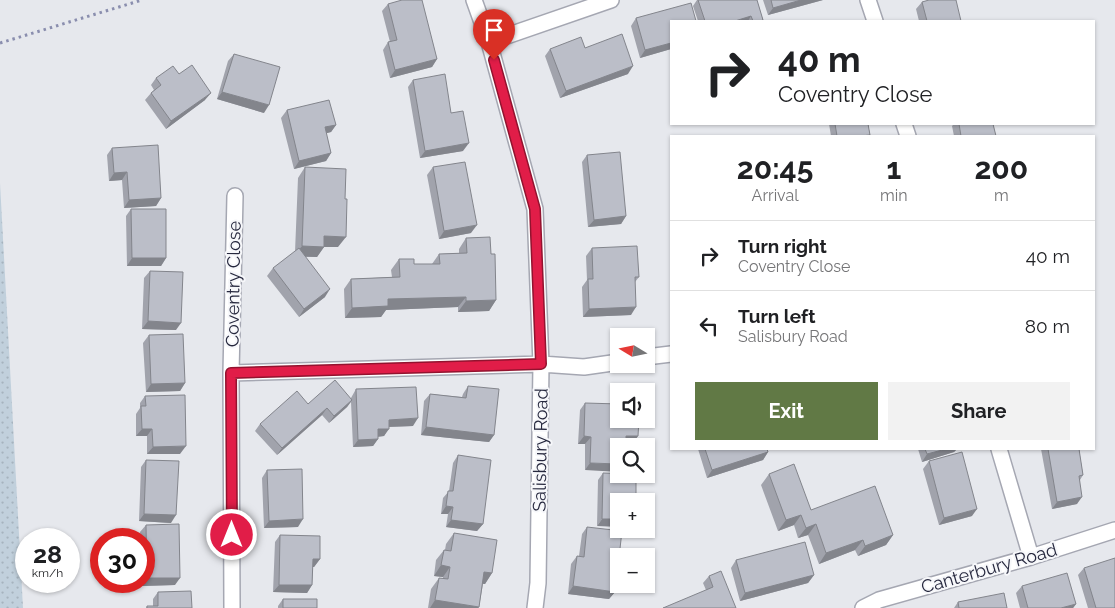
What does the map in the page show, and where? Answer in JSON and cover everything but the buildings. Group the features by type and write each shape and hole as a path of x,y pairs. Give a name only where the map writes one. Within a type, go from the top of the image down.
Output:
{"street":[{"name":"Salisbury Road","path":"474,0 489,42 535,209 541,364 538,583 535,608"},
{"path":"489,42 611,0"},
{"path":"868,0 874,20"},
{"name":"Coventry Close","path":"232,608 231,373 234,196"},
{"path":"655,356 670,354"},
{"name":"Coventry Close","path":"231,373 541,364 584,367 610,363"},
{"path":"999,450 1031,557"},
{"name":"Canterbury Road","path":"863,608 879,600 1031,557 1115,530"}],"path":[{"path":"0,43 142,0"}],"shaded area":[{"path":"0,183 19,528 15,528 15,593 22,593 23,608 0,608"}],"route":[{"path":"232,535 233,444 231,373 541,364 535,209 494,60"}]}
